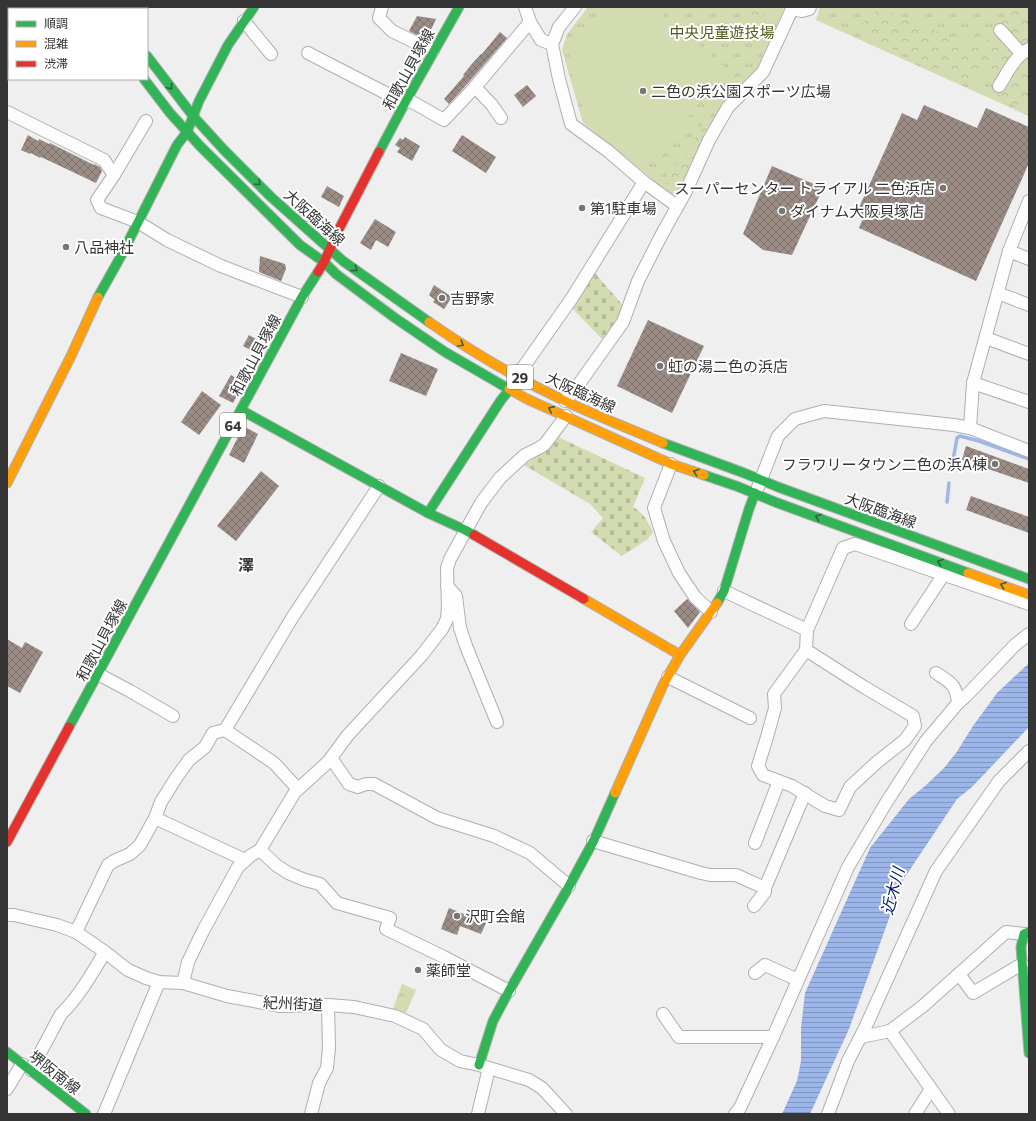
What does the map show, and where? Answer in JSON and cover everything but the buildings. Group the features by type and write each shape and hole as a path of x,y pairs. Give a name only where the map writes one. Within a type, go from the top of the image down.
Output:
{"main road":[{"path":"7,483 10,470 68,363 100,292 121,256 177,145 187,132 199,100 228,45 254,7"},
{"name":"和歌山貝塚線","path":"7,842 302,298 324,262 339,229 406,101 459,7"},
{"name":"大阪臨海線","path":"148,57 192,116 271,197 330,250 453,339 500,368 565,401 672,447 1029,579"},
{"name":"大阪臨海線","path":"145,80 170,113 187,132 300,245 395,318 445,352 527,399 671,464 755,493 774,502 1029,595"},
{"path":"428,513 501,400 510,389"},
{"path":"241,410 428,513 465,530 680,655"},
{"path":"484,1066 493,1021 593,841 668,677 680,655 724,591 755,493"},
{"path":"1027,933 1021,947 1025,971 1029,1053"},
{"name":"堺阪南線","path":"7,1052 86,1114"}],"street":[{"path":"382,7 379,18 392,31 434,51"},
{"path":"526,7 530,22 540,40 552,44"},
{"path":"575,7 559,27 552,44 559,79 571,124 608,151 644,182 677,206"},
{"path":"565,401 574,391 624,322 638,281 686,191 709,140 728,107 763,72 793,8 802,11 809,9 810,7"},
{"path":"244,21 271,54"},
{"path":"308,54 444,120 475,87 530,22"},
{"path":"999,86 1013,63 1025,51 1000,30"},
{"path":"475,87 492,105 501,118"},
{"path":"7,112 104,160 114,175"},
{"path":"146,122 97,200 101,208 138,222 167,240 221,266 302,298"},
{"path":"510,389 519,377 522,369 572,298 644,182"},
{"path":"970,428 973,383 1009,251 1029,201"},
{"path":"1009,251 1029,259"},
{"path":"998,293 1029,305"},
{"path":"986,338 1029,354"},
{"path":"973,383 1029,402"},
{"path":"755,493 778,436 795,419 824,411 970,428 1029,451"},
{"path":"184,983 188,962 203,930 238,867 245,860 260,850 295,792 331,758 348,735 422,655 442,629 447,619 448,607 447,568 465,530 481,503 500,478 525,455 545,444 566,416"},
{"path":"671,464 654,508 664,542 680,573 695,597 711,612"},
{"path":"76,932 108,865 130,854 140,845 155,818 161,802 182,769 189,760 205,747 213,733 225,730 292,618 379,486"},
{"path":"806,650 913,716 915,726 905,740 850,787 839,810 825,806 792,786 763,775 758,766 775,708 774,694 806,650 807,630 843,548 855,544 1029,604"},
{"path":"911,624 944,574"},
{"path":"447,586 456,596 460,628 497,722"},
{"path":"724,591 807,630"},
{"path":"735,1114 740,1108 773,1037 848,867 886,803 926,741 958,703 1029,634"},
{"path":"98,674 173,716"},
{"path":"936,674 951,683 957,692 958,703"},
{"path":"668,677 750,718"},
{"path":"225,730 274,763 298,790"},
{"path":"828,1114 848,1061 861,1037 936,871 999,781 1029,751"},
{"path":"331,758 349,784 358,787 366,784 374,784 437,818 494,836 530,854 569,886"},
{"path":"754,843 779,781"},
{"path":"754,906 766,892 765,888 805,793"},
{"path":"155,818 245,860"},
{"path":"593,841 701,873 710,875 736,875 765,888"},
{"path":"260,850 276,865 288,873 320,884 337,903 390,918 386,929 509,991"},
{"name":"紀州街道","path":"7,915 14,915 57,925 76,932 128,970 159,982 184,983 227,996 280,1006 328,1005 354,1007 395,1016 423,1029 442,1050 460,1061 484,1066 529,1080 542,1088 566,1114"},
{"path":"861,1037 890,1031 923,1006 1006,932 1027,933"},
{"path":"7,1089 27,1067 60,1014 66,1010 78,995 105,952"},
{"path":"755,973 765,965 798,980"},
{"path":"959,974 973,993 1025,971"},
{"path":"104,1114 159,982"},
{"path":"311,1114 319,1083 326,1068 329,1048 328,1005"},
{"path":"663,1014 679,1037 773,1037"},
{"path":"890,1031 949,1114"},
{"path":"478,1114 484,1066"},
{"path":"915,1114 931,1089"}],"green space":[{"name":"中央児童遊技場","path":"588,7 785,7 756,71 720,111 672,195 583,123 562,50 567,34"},
{"name":"二色の浜公園スポーツ広場","path":"604,7 653,7 726,68 653,161 636,157 584,115 568,48"},
{"path":"745,7 764,7 763,20 757,28 750,26"},
{"path":"820,7 1029,7 1029,116 816,20"},
{"path":"1009,7 1029,7 1029,111 998,98 1006,84 1004,68 987,73 965,83 935,71 901,51 883,48 861,24 881,8 963,42 977,43 996,37"},
{"path":"710,123 696,148 688,174 678,192 666,183 667,171 685,158 702,125"},
{"path":"595,273 625,308 619,319 603,340 572,308"},
{"path":"556,436 645,478 633,507 645,518 653,532 648,539 622,556 591,532 603,518 590,504 524,465 551,446"},
{"path":"402,984 416,990 406,1013 393,1009"}],"water":[{"name":"近木川","path":"1029,663 1029,727 972,787 957,799 903,880 849,1029 810,1114 782,1114 797,1081 801,1061 801,1028 805,993 870,848 909,799 944,768 997,693"}],"waterway":[{"path":"952,466 957,438 960,436 979,441 1029,459"},
{"path":"947,502 949,483"}],"traffic: fast":[{"path":"98,297 121,256 177,145 187,132 199,101 228,45 254,7"},
{"path":"379,152 459,7"},
{"path":"148,57 193,116 224,150 271,197 343,261 429,322"},
{"path":"145,80 170,113 200,146 300,245 395,318 445,352 509,389"},
{"path":"69,727 302,297 318,272"},
{"path":"428,513 501,400 510,389"},
{"path":"241,410 428,513 474,535"},
{"path":"663,443 1029,579"},
{"path":"704,475 968,573"},
{"path":"717,603 724,591 755,493"},
{"path":"479,1065 493,1021 594,840 615,793"},
{"path":"1029,932 1024,934 1021,947 1029,1053"},
{"path":"7,1052 86,1114"}],"traffic: slow":[{"path":"7,483 71,356 98,297"},
{"path":"429,322 462,344 547,393 663,443"},
{"path":"509,389 527,399 671,464 704,475"},
{"path":"968,573 1029,595"},
{"path":"584,599 680,655"},
{"path":"615,793 663,685 680,655 717,603"}],"traffic: jam":[{"path":"318,272 379,152"},
{"path":"474,535 584,599"},
{"path":"7,842 69,727"}],"place":[{"name":"二色の浜公園スポーツ広場","path":"643,91"},
{"name":"スーパーセンター トライアル 二色浜店","path":"943,188"},
{"name":"第1駐車場","path":"582,208"},
{"name":"ダイナム大阪貝塚店","path":"782,211"},
{"name":"八品神社","path":"66,247"},
{"name":"吉野家","path":"442,298"},
{"name":"虹の湯二色の浜店","path":"660,366"},
{"name":"フラワリータウン二色の浜A棟","path":"995,464"},
{"name":"沢町会館","path":"457,916"},
{"name":"薬師堂","path":"418,970"}],"district":[{"name":"澤","path":"246,564"}]}
